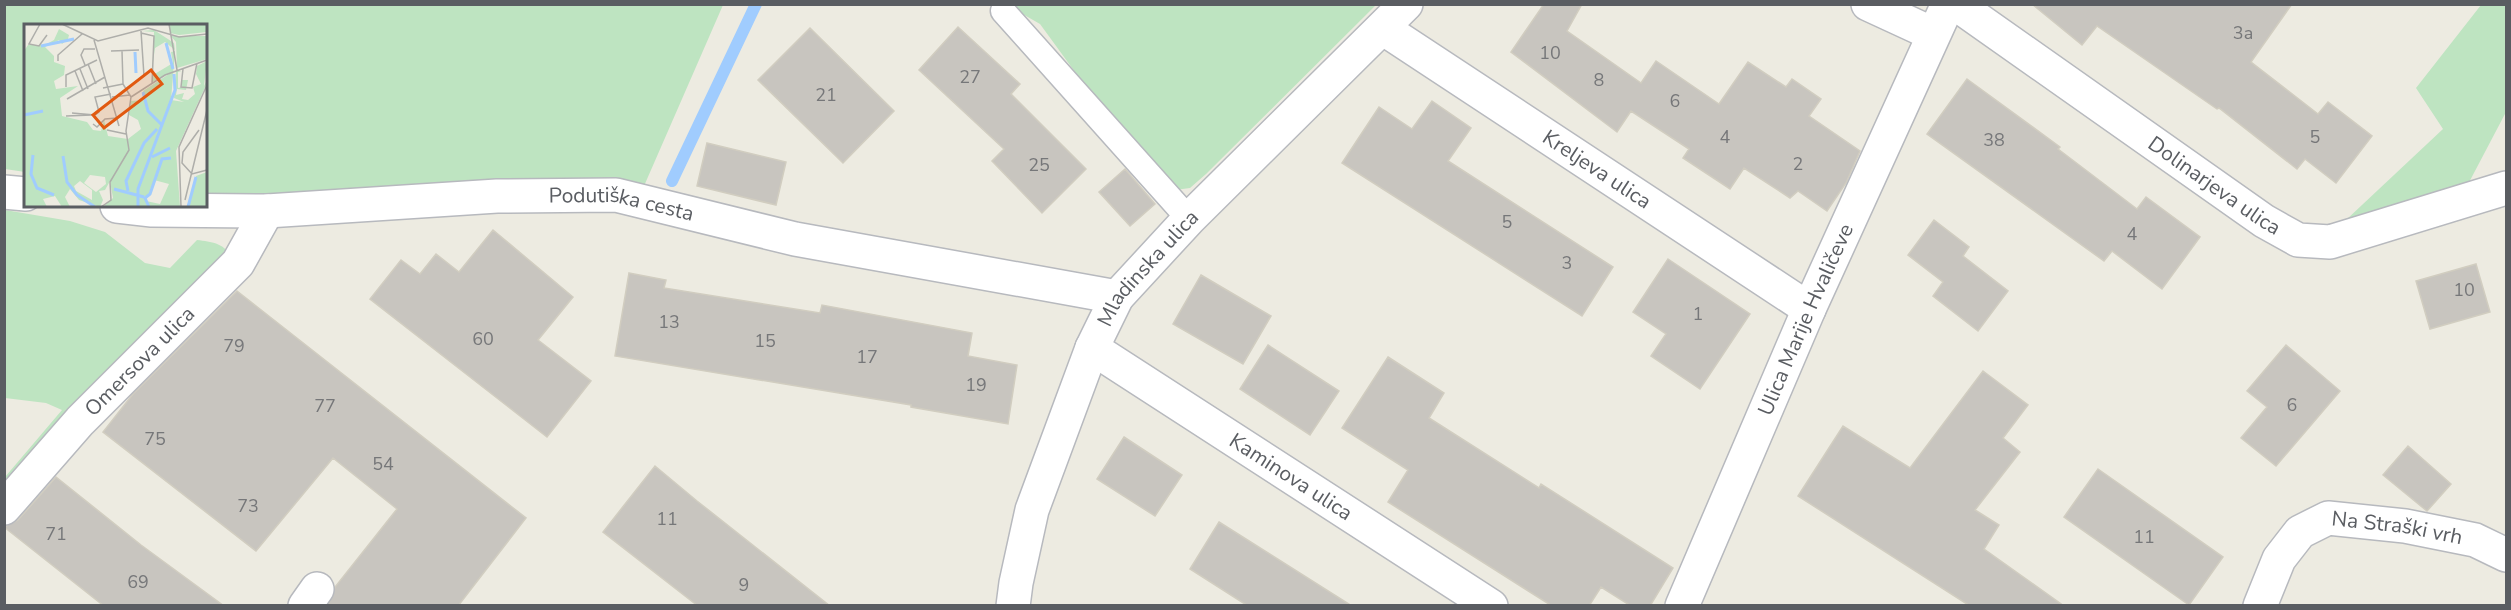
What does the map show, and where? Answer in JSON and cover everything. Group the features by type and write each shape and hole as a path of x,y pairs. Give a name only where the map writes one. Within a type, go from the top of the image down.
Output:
{"street":[{"name":"Mladinska ulica","path":"1013,606 1032,510 1092,348 1117,297 1189,219 1384,29 1406,4"},
{"path":"1868,4 1933,34"},
{"name":"Ulica Marije Hvaličeve","path":"1682,606 1809,309 1947,4"},
{"name":"Dolinarjeva ulica","path":"1956,4 2264,221 2298,240 2330,242 2506,188"},
{"name":"Kreljeva ulica","path":"1384,29 1809,309"},
{"path":"4,192 24,194"},
{"name":"Podutiška cesta","path":"126,207 152,210 267,211 497,196 616,195 795,239 1117,297"},
{"name":"Omersova ulica","path":"4,508 80,421 238,263 267,211"},
{"name":"Kaminova ulica","path":"1092,348 1491,606"},
{"name":"Na Straški vrh","path":"2260,606 2279,559 2300,532 2328,518 2405,526 2475,540 2506,555"}],"lane":[{"path":"1004,11 1189,219"}],"green space":[{"path":"5,5 723,5 644,186 207,196 207,24 24,24 24,172 5,169"},
{"path":"1007,5 1376,5 1206,174 1190,188 1175,190 1110,120 1040,24"},
{"path":"2481,5 2506,5 2506,112 2465,190 2346,220 2443,129 2416,88"},
{"path":"5,210 70,221 105,232 145,263 170,268 197,240 222,246 232,259 5,496 5,477 62,410 46,403 5,398"}],"building":[{"path":"1544,4 1582,4 1567,31 1641,83 1656,61 1719,104 1748,62 1786,87 1792,79 1821,99 1809,116 1860,151 1846,183 1827,211 1798,191 1790,198 1744,168 1730,189 1683,158 1689,149 1631,111 1617,132 1511,52"},
{"path":"2032,4 2292,4 2251,62 2318,114 2328,102 2372,136 2336,183 2305,159 2297,169 2219,108 2217,109 2097,26 2082,45"},
{"path":"958,27 1020,84 1011,94 1086,169 1042,213 992,161 1004,149 919,70"},
{"path":"810,28 894,111 843,163 758,80"},
{"path":"1967,79 2060,147 2058,149 2137,209 2146,197 2200,237 2162,289 2112,251 2104,261 1927,134"},
{"path":"1432,101 1471,128 1448,161 1613,267 1582,316 1342,163 1379,107 1412,129"},
{"path":"707,143 786,162 776,205 697,186"},
{"path":"1125,169 1155,204 1130,226 1099,192"},
{"path":"1934,220 1969,247 1963,256 2008,291 1978,331 1933,296 1943,282 1908,255"},
{"path":"493,230 573,297 538,340 591,381 547,437 370,299 401,260 420,274 436,254 459,272"},
{"path":"1668,259 1750,314 1700,389 1651,356 1666,334 1633,312"},
{"path":"2476,264 2490,312 2430,329 2416,281"},
{"path":"629,273 666,280 664,288 820,313 822,305 972,333 968,356 1017,365 1008,424 911,407 911,405 615,356"},
{"path":"1201,275 1271,316 1243,364 1173,324"},
{"path":"237,291 526,518 458,606 328,606 335,587 397,509 333,458 256,551 103,432 133,394"},
{"path":"1268,345 1339,391 1310,435 1240,389"},
{"path":"2286,345 2340,391 2276,466 2241,438 2267,407 2247,391"},
{"path":"1388,357 1444,393 1429,418 1539,488 1541,484 1673,568 1650,606 1631,606 1601,587 1589,606 1552,606 1388,502 1408,470 1342,428"},
{"path":"1983,371 2028,405 2003,438 2020,452 1975,510 1999,525 1984,549 2064,606 1970,606 1798,496 1843,426 1910,468"},
{"path":"1124,437 1182,475 1155,516 1097,479"},
{"path":"2408,446 2451,484 2427,511 2383,475"},
{"path":"655,466 830,606 698,606 603,532"},
{"path":"2098,469 2223,557 2189,605 2064,517"},
{"path":"56,477 141,545 224,606 104,606 4,527 18,520"},
{"path":"1219,522 1352,606 1248,606 1190,569"}],"waterway":[{"path":"672,181 756,4"}]}
